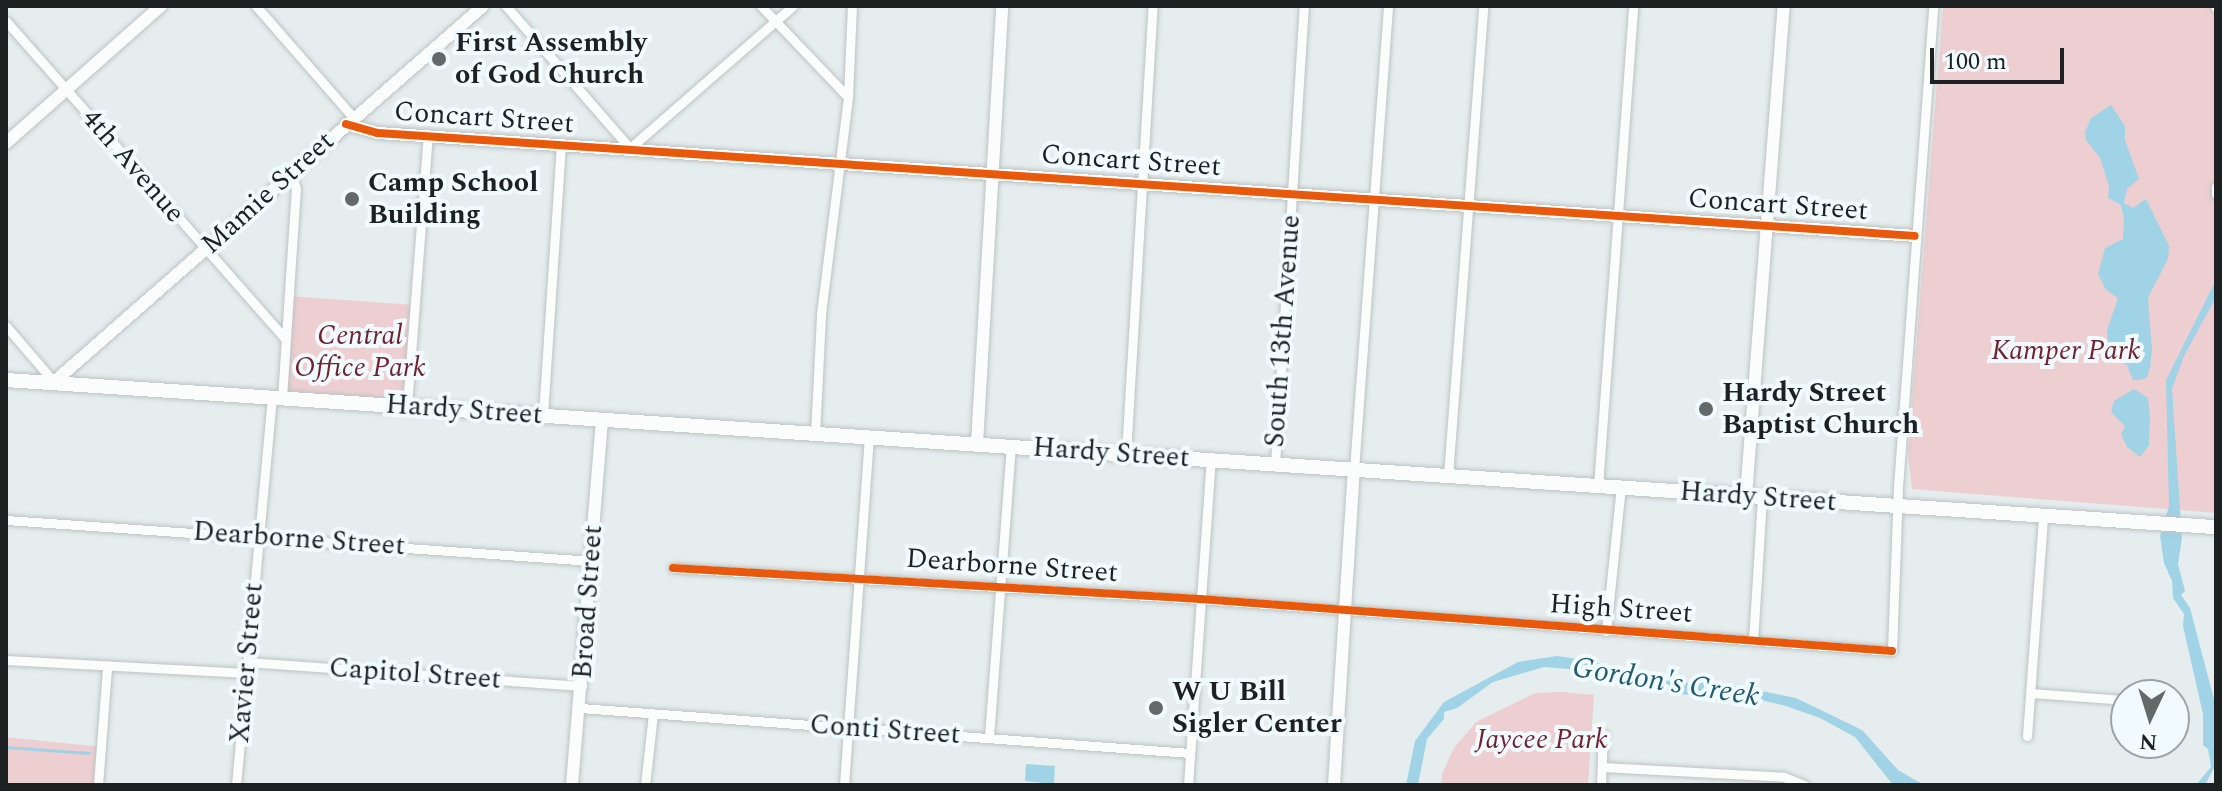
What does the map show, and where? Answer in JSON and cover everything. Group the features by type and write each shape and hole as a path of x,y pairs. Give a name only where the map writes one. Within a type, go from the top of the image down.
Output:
{"main road":[{"name":"Hardy Street","path":"6,380 2211,527"}],"street":[{"path":"6,143 161,6"},
{"path":"256,6 350,120"},
{"name":"Mamie Street","path":"54,382 483,6"},
{"path":"506,6 630,148 793,6"},
{"path":"761,6 848,97"},
{"path":"815,434 821,314 848,97 852,6"},
{"path":"977,444 990,173 1002,6"},
{"path":"1126,454 1153,6"},
{"name":"South 13th Avenue","path":"1275,464 1304,6"},
{"path":"1334,785 1388,6"},
{"path":"1448,476 1483,6"},
{"path":"1598,486 1633,6"},
{"path":"1746,496 1784,6"},
{"path":"1897,506 1933,6"},
{"name":"4th Avenue","path":"6,21 285,339"},
{"name":"Concart Street","path":"350,120 378,133 1915,236"},
{"path":"407,406 428,136"},
{"path":"543,415 561,145"},
{"path":"277,398 285,339 296,189 291,172"},
{"path":"2216,187 2216,194"},
{"path":"6,326 54,382"},
{"name":"Xavier Street","path":"236,785 259,535 277,398"},
{"name":"Broad Street","path":"572,785 602,419"},
{"path":"844,785 869,437"},
{"path":"989,737 1011,447"},
{"path":"1188,785 1211,460"},
{"path":"1606,631 1621,487"},
{"path":"1753,641 1762,497"},
{"name":"High Street","path":"1347,611 1892,651 1897,506"},
{"path":"2027,736 2043,516"},
{"name":"Dearborne Street","path":"6,520 259,535 592,561"},
{"name":"Dearborne Street","path":"673,568 1200,599 1347,611"},
{"path":"6,660 247,673"},
{"name":"Capitol Street","path":"247,662 582,686"},
{"path":"98,785 107,667"},
{"path":"2032,693 2110,699"},
{"name":"Conti Street","path":"580,708 1190,753"},
{"path":"645,785 653,714"},
{"path":"1601,785 1603,734"},
{"path":"1602,767 1784,777 1804,785"}],"green space":[{"name":"Kamper Park","path":"1943,6 2216,6 2216,513 1912,489 1908,453"},
{"name":"Central Office Park","path":"288,296 415,305 407,406 282,398"},
{"name":"Jaycee Park","path":"1535,693 1594,695 1588,785 1441,785 1442,774 1454,748 1476,722"},
{"path":"6,737 101,747 98,785 6,785"}],"water":[{"path":"2111,105 2125,126 2125,140 2139,179 2127,189 2124,203 2133,208 2146,199 2169,246 2168,259 2148,298 2152,349 2147,377 2141,380 2133,380 2127,365 2118,361 2108,344 2107,330 2118,298 2106,290 2098,274 2105,248 2123,239 2124,220 2121,205 2108,198 2109,186 2100,158 2086,140 2085,132 2091,118"},
{"path":"2216,280 2216,297 2184,356 2172,389 2182,538 2178,564 2185,591 2181,595 2190,608 2216,707 2216,764 2205,785 2196,785 2211,767 2208,749 2203,745 2203,714 2183,626 2184,614 2173,598 2172,581 2164,563 2160,536 2169,506 2166,380"},
{"path":"2134,389 2148,398 2150,416 2149,445 2140,457 2127,447 2121,434 2125,426 2111,412 2114,401"},
{"name":"Gordon's Creek","path":"1557,656 1675,682 1725,684 1796,698 1862,730 1898,770 1924,785 1893,785 1855,737 1820,718 1786,706 1752,698 1674,694 1658,684 1615,682 1594,671 1544,667 1493,682 1457,708 1444,712 1444,719 1427,739 1418,785 1406,785 1415,741 1444,702 1518,662"},
{"path":"1026,764 1055,766 1054,784 1025,781"}],"waterway":[{"path":"6,747 89,753"}],"cycle path":[{"path":"346,124 378,133 1915,236"},
{"path":"673,568 1200,599 1892,651"}],"place":[{"name":"First Assembly of God Church","path":"439,59"},
{"name":"Camp School Building","path":"352,199"},
{"name":"Hardy Street Baptist Church","path":"1706,409"},
{"name":"W U Bill Sigler Center","path":"1156,708"}]}
